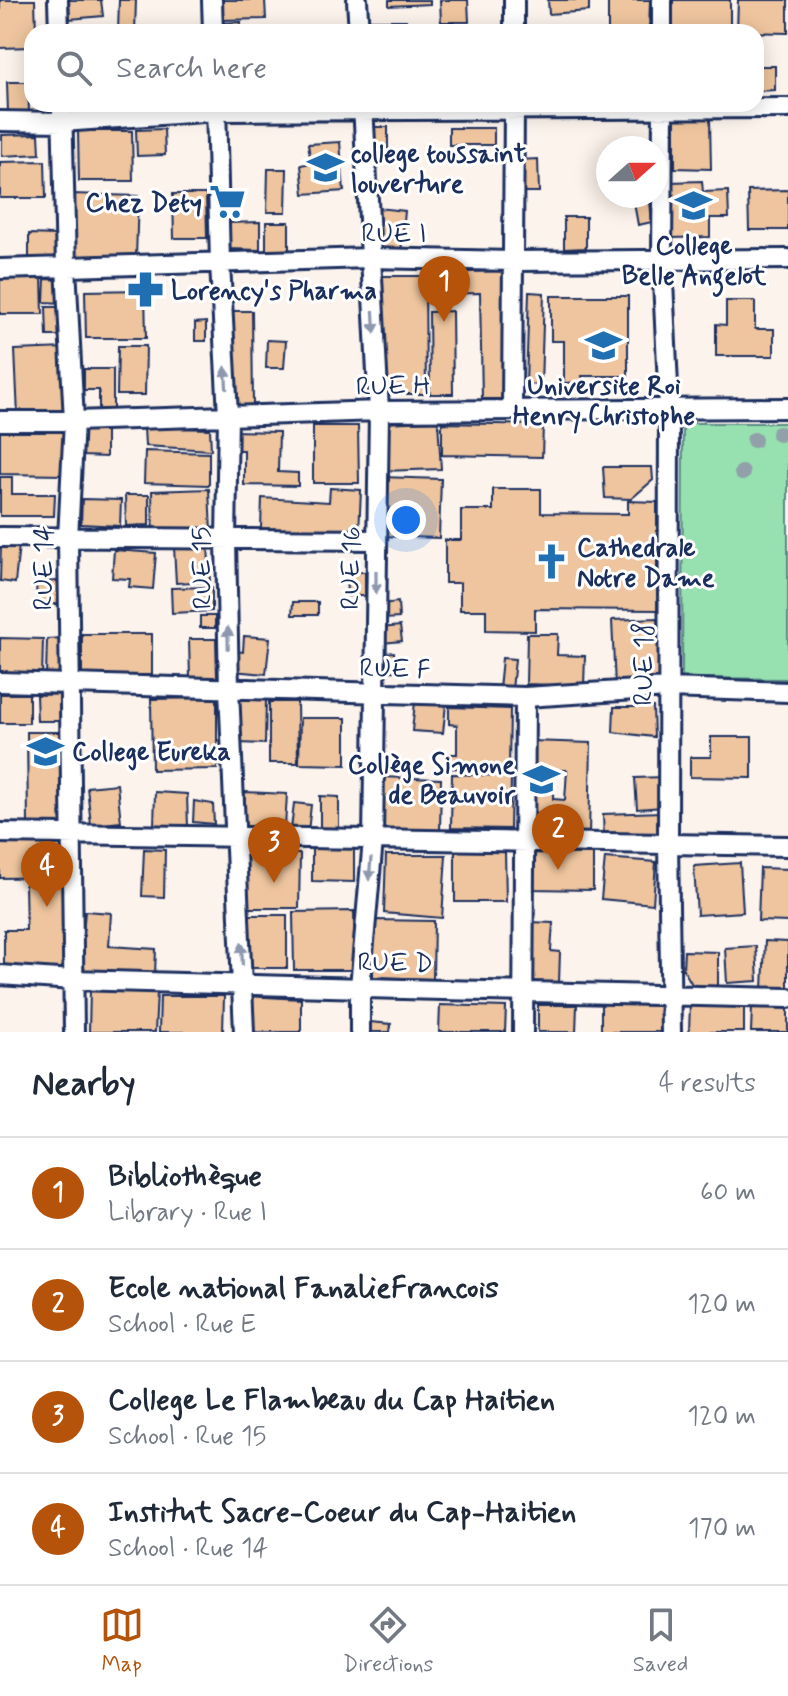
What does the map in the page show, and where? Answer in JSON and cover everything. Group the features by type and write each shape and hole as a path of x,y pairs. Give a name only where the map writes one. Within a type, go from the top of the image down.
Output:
{"street":[{"path":"58,0 59,24"},
{"path":"212,0 213,24"},
{"path":"357,0 358,24"},
{"path":"514,0 514,24"},
{"path":"662,0 662,24"},
{"path":"764,108 788,108"},
{"path":"0,121 88,112"},
{"name":"RUE 15","path":"216,112 228,415 226,540 229,689 238,836 244,1032"},
{"name":"RUE 16","path":"360,1032 360,987 373,840 379,411 363,112"},
{"path":"512,409 514,112"},
{"name":"RUE 18","path":"663,112 662,260 669,407 671,1032"},
{"name":"RUE 14","path":"62,113 74,421 68,538 74,1032"},
{"name":"RUE I","path":"0,269 370,258 513,261 788,259"},
{"name":"RUE H","path":"0,421 379,411 788,408"},
{"path":"0,537 376,540"},
{"name":"RUE F","path":"0,682 525,697 668,688 788,692"},
{"path":"523,1032 525,697"},
{"path":"0,833 788,846"},
{"name":"RUE D","path":"0,975 243,985 788,998"}],"green space":[{"path":"683,423 788,423 788,679 682,678"}],"building":[{"path":"0,0 35,0 36,24 24,24 24,47 0,48"},
{"path":"69,0 101,0 103,16 70,19"},
{"path":"119,0 136,0 135,24 118,24"},
{"path":"218,0 265,0 266,19 219,20"},
{"path":"389,0 430,0 430,4 389,6"},
{"path":"440,0 468,0 469,22 441,22"},
{"path":"548,0 589,0 589,11 549,14"},
{"path":"608,0 650,0 649,24 608,24"},
{"path":"673,0 730,0 730,24 673,24"},
{"path":"738,0 788,0 788,33 764,33 764,24 737,24"},
{"path":"368,20 406,20 406,24 368,24"},
{"path":"764,66 775,66 775,90 764,91"},
{"path":"7,82 24,82 24,112 29,112 8,113"},
{"path":"675,119 710,119 711,169 675,168"},
{"path":"369,127 388,127 388,156 369,156"},
{"path":"449,128 494,128 494,145 449,145"},
{"path":"164,129 165,155 137,156 136,130"},
{"path":"78,131 132,131 133,181 79,181"},
{"path":"39,134 40,154 2,156 2,135"},
{"path":"340,142 344,191 304,194 301,165 311,163 308,144"},
{"path":"538,159 539,192 519,192 518,160"},
{"path":"45,161 46,198 0,198 0,162"},
{"path":"268,169 287,169 286,212 267,212"},
{"path":"702,181 703,192 728,191 729,218 710,218 710,237 672,238 670,182"},
{"path":"788,190 788,230 749,230 748,191"},
{"path":"71,194 138,196 136,258 69,256"},
{"path":"173,194 206,194 207,238 174,238"},
{"path":"378,208 405,211 401,253 375,251"},
{"path":"635,208 651,208 652,222 638,225"},
{"path":"564,217 586,217 586,248 564,249"},
{"path":"260,222 260,250 227,249 227,223"},
{"path":"266,222 289,222 289,254 266,254"},
{"path":"29,234 55,235 56,259 29,259"},
{"path":"505,271 508,399 482,399 480,293 432,294 431,273"},
{"path":"42,276 43,314 0,314 0,277"},
{"path":"380,276 425,276 426,394 381,394"},
{"path":"45,279 63,280 63,303 44,302"},
{"path":"145,290 146,338 86,338 85,291"},
{"path":"529,292 544,293 541,385 526,384"},
{"path":"551,296 628,296 628,376 582,376 583,382 564,383 564,341 551,341"},
{"path":"726,301 755,301 755,329 774,329 774,356 716,356 716,324 726,325"},
{"path":"46,307 64,307 64,336 47,336"},
{"path":"229,311 252,311 253,406 230,406"},
{"path":"452,311 453,394 430,394 429,312"},
{"path":"206,322 206,341 195,341 195,323"},
{"path":"267,340 286,341 284,368 266,368"},
{"path":"118,346 146,346 145,395 117,395"},
{"path":"66,348 69,414 18,416 15,350"},
{"path":"84,369 113,369 113,413 99,413 99,390 84,390"},
{"path":"438,421 441,469 382,471 380,423"},
{"path":"442,423 543,425 542,457 442,455"},
{"path":"313,426 358,426 359,483 313,483"},
{"path":"0,427 64,428 64,475 0,474"},
{"path":"144,427 210,429 211,450 145,446"},
{"path":"82,428 106,428 106,457 82,456"},
{"path":"232,431 279,432 278,472 298,473 298,486 244,485 244,450 231,450"},
{"path":"145,451 209,453 209,485 144,483"},
{"path":"603,467 652,467 653,480 631,499 605,498"},
{"path":"0,477 12,477 12,494 55,494 54,516 0,516"},
{"path":"381,477 441,479 439,538 379,536"},
{"path":"330,488 361,490 359,534 261,528 262,498 329,502"},
{"path":"209,489 211,532 153,534 152,491"},
{"name":"Cathedrale Notre Dame","path":"493,489 541,489 541,513 628,514 628,501 657,502 657,610 535,609 535,631 486,630 486,610 460,610 460,583 445,583 445,540 461,540 461,510 493,510"},
{"path":"125,495 149,495 149,525 126,526"},
{"path":"82,499 121,500 120,526 81,524"},
{"path":"1,543 19,545 15,583 0,581"},
{"path":"208,545 210,581 176,583 174,547"},
{"path":"114,550 156,553 153,589 129,587 130,579 112,578"},
{"path":"346,572 365,572 365,596 347,596"},
{"path":"58,581 59,604 37,605 36,582"},
{"path":"212,587 212,611 172,613 171,588"},
{"path":"293,602 318,602 318,615 292,615"},
{"path":"398,602 399,618 383,619 381,604"},
{"path":"200,616 215,616 215,628 200,628"},
{"path":"657,618 661,685 615,687 612,620"},
{"path":"400,626 402,641 382,643 381,628"},
{"path":"82,634 152,634 152,675 82,675"},
{"path":"527,634 558,634 557,655 585,656 584,686 526,684"},
{"path":"244,636 270,638 266,674 233,671 235,651 243,652"},
{"path":"0,638 43,639 42,678 0,676"},
{"path":"62,638 63,678 46,677 47,639"},
{"path":"189,639 216,639 217,678 190,679"},
{"path":"394,652 396,671 377,672 376,654"},
{"path":"502,658 515,659 512,690 499,689"},
{"path":"0,694 29,694 29,723 0,723"},
{"path":"63,694 64,721 37,721 36,695"},
{"path":"217,698 217,769 152,770 151,699"},
{"path":"240,699 266,699 265,744 238,743"},
{"path":"269,702 297,702 298,763 269,763"},
{"path":"415,702 446,704 443,733 412,731"},
{"path":"449,707 510,709 509,770 446,768 446,754 457,754 457,725 449,724"},
{"path":"614,707 653,707 654,737 613,732"},
{"path":"300,718 346,718 346,765 299,764"},
{"path":"27,732 67,732 68,824 28,825"},
{"path":"711,737 752,737 752,778 690,777 690,757 711,757"},
{"path":"530,741 591,743 589,836 527,834","holes":["554,770 567,770 565,800 553,799"]},
{"path":"452,774 511,776 510,829 451,828"},
{"path":"378,777 441,779 440,832 377,830"},
{"path":"663,777 663,807 637,809 635,778"},
{"path":"117,784 121,822 91,825 87,787"},
{"path":"155,792 187,794 188,828 154,826"},
{"path":"245,792 287,794 285,827 244,826"},
{"path":"320,796 339,797 339,831 320,831"},
{"path":"194,801 213,804 214,824 193,822"},
{"path":"294,803 311,805 308,832 291,830"},
{"path":"662,812 663,839 604,841 603,814"},
{"path":"63,840 64,877 0,878 0,841"},
{"path":"312,847 354,847 354,882 312,881"},
{"path":"144,849 165,850 164,897 142,896"},
{"path":"455,851 505,851 506,902 455,902"},
{"path":"529,853 593,854 593,890 530,889"},
{"path":"247,854 300,854 299,908 247,908"},
{"path":"386,855 446,855 442,918 384,913"},
{"path":"605,858 656,862 653,904 601,899"},
{"path":"740,863 743,912 697,915 694,866"},
{"path":"760,868 788,869 788,922 758,921"},
{"path":"25,884 68,884 69,970 4,970 4,930 26,930"},
{"path":"85,911 111,913 109,946 156,949 155,974 80,970"},
{"path":"354,911 355,970 294,970 293,912"},
{"path":"250,915 287,915 287,968 250,968"},
{"path":"373,920 434,921 433,979 373,977"},
{"path":"530,922 553,923 551,951 560,952 559,983 528,981"},
{"path":"765,941 788,942 788,991 763,990"},
{"path":"756,946 758,981 727,983 725,948"},
{"path":"684,951 718,952 718,986 693,986 683,969"},
{"path":"90,990 157,992 155,1032 89,1032"},
{"path":"160,996 224,996 223,1032 159,1032"},
{"path":"247,996 301,999 301,1032 248,1032"},
{"path":"601,1004 663,1006 662,1032 601,1032"},
{"path":"690,1004 744,1007 744,1032 689,1032"},
{"path":"440,1005 506,1007 505,1032 439,1032"},
{"path":"538,1005 577,1005 576,1032 538,1032"},
{"path":"752,1007 788,1007 788,1032 751,1032"},
{"path":"370,1022 391,1024 390,1032 370,1032"}],"place":[{"name":"college toussaint louverture","path":"325,168"},
{"name":"Chez Dety","path":"228,202"},
{"name":"College Belle Angelot","path":"694,206"},
{"name":"Lorency's Pharma","path":"145,290"},
{"name":"Bibliothèque","path":"444,322"},
{"name":"Universite Roi Henry Christophe","path":"604,346"},
{"name":"Cathedrale Notre Dame","path":"551,562"},
{"name":"College Eureka","path":"46,751"},
{"name":"Collège Simone de Beauvoir","path":"541,779"},
{"name":"Ecole national FanalieFrancois","path":"558,870"},
{"name":"College Le Flambeau du Cap Haitien","path":"274,883"},
{"name":"Institut Sacre-Coeur du Cap-Haitien","path":"47,907"}]}
